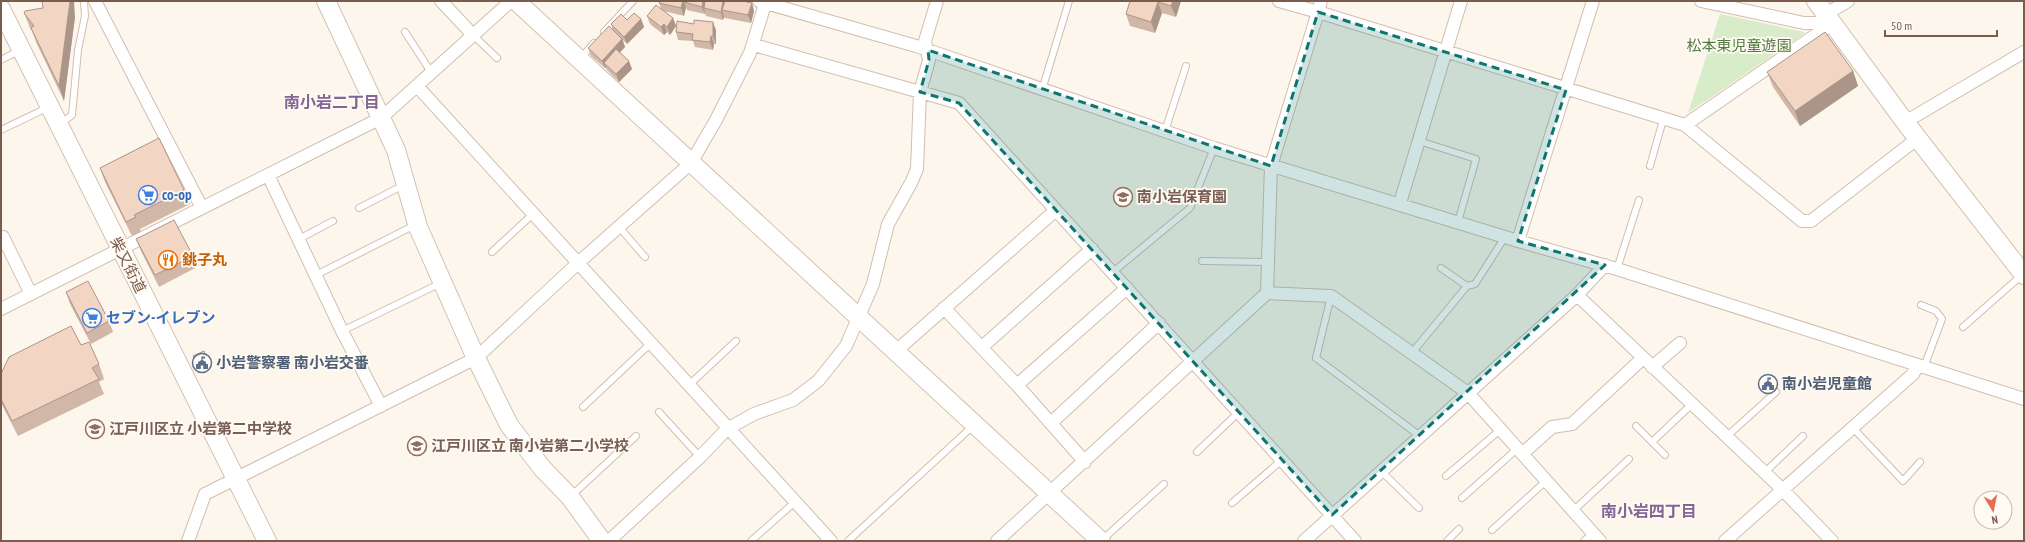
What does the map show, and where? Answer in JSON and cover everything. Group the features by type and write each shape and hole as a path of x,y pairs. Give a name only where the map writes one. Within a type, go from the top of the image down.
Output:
{"street":[{"path":"95,1 202,208"},
{"path":"326,1 396,150 417,224 476,358 509,425 542,468 570,497 602,541"},
{"path":"441,1 473,35"},
{"path":"1,309 381,118 511,1"},
{"path":"516,1 1101,541"},
{"path":"609,541 700,457 727,429 754,414 793,400 818,381 846,346 872,284 888,224 911,183 917,169 920,92 929,60 925,41 937,1"},
{"path":"1279,1 1319,7 1446,52 1663,120 1685,125 1802,221 1811,221 1918,138"},
{"path":"1400,203 1461,1"},
{"path":"1518,240 1593,1"},
{"path":"1701,1 1804,23 1848,1"},
{"path":"188,541 205,494 476,358 578,263 691,163 716,120 754,45 764,2 928,50 1042,90 1271,166 1605,265 2024,399"},
{"path":"998,541 1267,293 1271,166 1319,7"},
{"name":"柴又街道","path":"1,9 120,250 268,541"},
{"path":"1825,13 1905,122 2023,274"},
{"path":"1685,125 1825,13"},
{"path":"754,45 959,103 1194,361 1355,541"},
{"path":"1905,122 2024,52"},
{"path":"417,86 830,541"},
{"path":"268,176 342,331 381,406"},
{"path":"896,351 1056,210"},
{"path":"3,237 31,294"},
{"path":"982,347 1092,249"},
{"path":"1304,541 1577,295 1605,265"},
{"path":"1017,385 1127,288"},
{"path":"1267,293 1331,296 1468,393 1573,511 1592,538"},
{"path":"1577,295 1782,490 1832,541"},
{"path":"944,308 1017,385 1085,462"},
{"path":"1051,423 1159,323"},
{"path":"1652,367 1680,343"},
{"path":"1520,452 1552,427 1572,424 1643,358"},
{"path":"1725,541 1921,366"}],"lane":[{"path":"59,124 72,115 78,50 84,16 84,1"},
{"path":"580,59 633,1"},
{"path":"1042,90 1068,1"},
{"path":"405,32 431,72"},
{"path":"473,35 496,58"},
{"path":"1,60 21,50"},
{"path":"1165,131 1186,66"},
{"path":"1,130 50,107"},
{"path":"1650,166 1663,120"},
{"path":"1419,140 1476,159 1458,222"},
{"path":"1113,272 1190,208 1214,148"},
{"path":"359,208 405,184"},
{"path":"1617,269 1639,200"},
{"path":"492,252 533,214"},
{"path":"299,239 333,221"},
{"path":"316,275 417,224"},
{"path":"619,227 645,257"},
{"path":"1411,354 1467,286 1475,284 1506,236"},
{"path":"1202,261 1269,262"},
{"path":"1441,268 1467,286"},
{"path":"1963,327 2023,274"},
{"path":"342,331 443,282"},
{"path":"1331,296 1316,358 1420,436"},
{"path":"1921,305 1936,311 1942,319 1921,366"},
{"path":"688,386 736,341"},
{"path":"583,407 650,344"},
{"path":"1726,437 1776,392"},
{"path":"1652,442 1692,404"},
{"path":"659,412 700,457"},
{"path":"1197,452 1239,412"},
{"path":"848,541 974,425"},
{"path":"1636,426 1665,455"},
{"path":"1853,428 1903,481 1920,462"},
{"path":"1446,476 1500,430"},
{"path":"570,497 636,436"},
{"path":"1764,473 1803,436"},
{"path":"1462,498 1520,452"},
{"path":"1573,511 1629,459"},
{"path":"1232,503 1282,460"},
{"path":"1381,471 1419,508"},
{"path":"1492,530 1546,481"},
{"path":"1101,541 1164,484"},
{"path":"752,541 795,502"},
{"path":"1447,541 1459,529"}],"highlighted area":[{"path":"1318,12 1566,90 1518,241 1605,265 1332,515 959,103 920,92 929,60 928,50 1271,166"}],"green space":[{"name":"松本東児童遊園","path":"1720,14 1804,32 1804,34 1688,113"}],"building":[{"path":"42,1 70,1 59,86 31,28 34,26 24,13 25,11 43,8"},
{"path":"660,1 683,1 681,8 659,3"},
{"path":"703,1 702,7 684,2"},
{"path":"705,1 723,1 721,12 704,8"},
{"path":"725,1 743,1 752,3 748,15 722,10"},
{"path":"1130,1 1173,1 1171,6 1158,2 1151,22 1126,14"},
{"path":"656,5 673,18 667,27 664,24 661,27 647,16"},
{"path":"634,13 641,19 624,37 611,24 621,14 627,20"},
{"path":"694,20 713,22 713,36 711,36 710,42 692,40 693,34 676,32 677,21 694,24"},
{"path":"609,26 622,39 602,61 588,48"},
{"path":"1825,32 1853,71 1795,111 1767,72"},
{"path":"616,49 629,61 616,74 604,63"},
{"path":"159,138 184,190 134,215 136,217 126,222 100,168"},
{"path":"174,220 193,256 155,275 136,239"},
{"name":"セブン-イレブン","path":"88,281 109,321 87,333 66,292"},
{"path":"71,326 81,345 89,342 99,364 92,368 99,379 12,421 1,399 1,374 9,357"},
{"path":"204,351 209,362 198,367 193,356"}],"place":[{"name":"co-op","path":"148,195"},
{"name":"南小岩保育園","path":"1123,197"},
{"name":"銚子丸","path":"168,260"},
{"name":"セブン-イレブン","path":"92,318"},
{"name":"小岩警察署 南小岩交番","path":"202,363"},
{"name":"南小岩児童館","path":"1768,384"},
{"name":"江戸川区立 小岩第二中学校","path":"95,429"},
{"name":"江戸川区立 南小岩第二小学校","path":"417,446"}],"district":[{"name":"南小岩二丁目","path":"332,102"},
{"name":"南小岩四丁目","path":"1649,511"}]}
